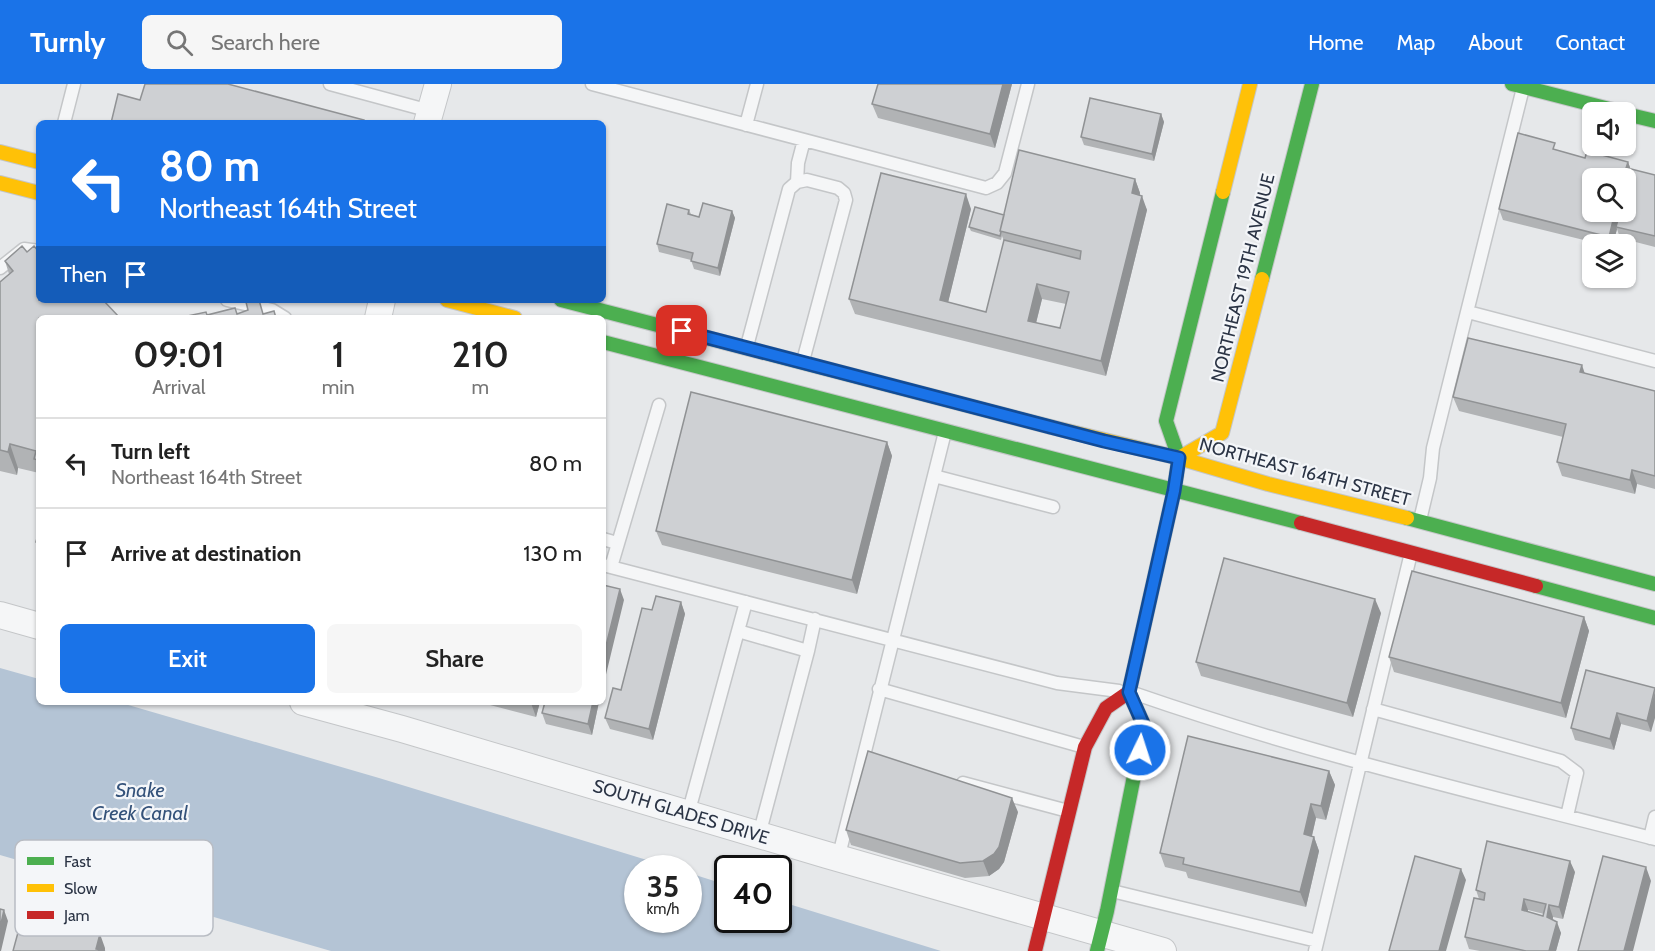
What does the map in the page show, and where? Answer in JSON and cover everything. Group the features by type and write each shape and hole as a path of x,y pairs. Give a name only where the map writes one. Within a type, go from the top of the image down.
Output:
{"street":[{"path":"429,117 438,84"},
{"path":"1100,942 1144,726 1129,692 1174,491 1179,458 1166,420 1250,84"},
{"name":"NORTHEAST 19TH AVENUE","path":"1179,458 1222,434 1311,84"},
{"path":"1517,86 1582,102"},
{"path":"1636,116 1655,121"},
{"path":"0,152 36,161"},
{"path":"0,183 36,193"},
{"path":"458,303 504,315"},
{"name":"NORTHEAST 164TH STREET","path":"573,303 802,362 949,416 1174,491 1655,618"},
{"name":"NORTHEAST 164TH STREET","path":"606,343 949,416 1104,441 1179,458 1268,484 1419,521 1655,584"},
{"path":"0,615 36,625"},
{"path":"1035,951 1085,747 1106,708 1129,692"},
{"name":"SOUTH GLADES DRIVE","path":"314,705 1043,917 1100,942 1163,951"}],"lane":[{"path":"65,120 74,84"},
{"path":"330,84 429,117"},
{"path":"592,84 617,87 746,125 986,188 998,183 1005,173 1028,84"},
{"path":"746,125 757,84"},
{"path":"1419,521 1430,478 1433,448 1467,312 1517,86"},
{"path":"797,182 798,163 804,140"},
{"path":"747,348 789,189 797,182 807,180 838,188 844,193 846,201 802,362"},
{"path":"0,268 24,249 36,251"},
{"path":"240,303 272,310 280,315"},
{"path":"1467,312 1655,361"},
{"path":"659,405 617,543 607,566 1057,683 1129,692 1193,714 1360,762 1653,838 1655,818"},
{"path":"838,859 869,757 879,689 949,416"},
{"path":"934,476 1053,507"},
{"path":"606,540 617,543"},
{"path":"1111,890 1316,946 1411,552"},
{"path":"688,814 746,602"},
{"path":"759,835 815,619"},
{"path":"738,631 808,651"},
{"path":"879,689 1085,747"},
{"path":"1373,709 1561,761 1577,773 1567,816"},
{"path":"951,780 1069,811"}],"water":[{"name":"Snake Creek Canal","path":"0,668 36,678 36,705 128,705 631,855 624,855 624,933 702,933 702,877 714,881 714,933 792,933 792,905 941,951 331,951 213,917 213,840 15,840 15,859 0,855"}],"building":[{"path":"145,84 228,84 364,120 112,120 118,94 140,100"},
{"path":"878,84 1003,84 990,134 872,104"},
{"path":"1090,98 1161,114 1152,154 1081,137"},
{"path":"1518,133 1555,143 1553,149 1585,158 1586,156 1606,156 1628,162 1626,168 1582,168 1582,222 1613,222 1610,234 1597,234 1499,209"},
{"path":"1019,150 1135,179 1132,193 1142,196 1101,361 849,299 881,173 966,194 940,300 986,312 1004,240 1080,259 1081,251 1000,231","holes":["1037,284 1069,292 1060,328 1028,321"]},
{"path":"1636,170 1655,175 1655,236 1616,227 1617,222 1636,222"},
{"path":"703,203 732,211 718,268 691,261 693,253 657,244 667,204 689,210 688,214 699,217"},
{"path":"975,207 1004,215 1000,236 969,227"},
{"path":"22,246 27,252 34,246 36,248 36,303 106,303 117,315 36,315 36,451 10,444 8,452 0,450 0,282 13,271 5,261"},
{"path":"246,303 260,303 263,314 274,311 275,315 207,315 235,308 237,314 248,310"},
{"path":"1468,338 1582,365 1580,372 1655,391 1655,476 1632,470 1630,480 1557,462 1566,424 1453,397"},
{"path":"691,392 887,442 852,580 656,531"},
{"path":"1224,558 1375,599 1347,703 1196,662"},
{"path":"1412,571 1584,617 1561,703 1389,657"},
{"path":"606,586 620,589 606,646"},
{"path":"656,596 681,602 649,729 605,718 613,688 621,690 642,608 652,610"},
{"path":"1586,670 1655,688 1647,721 1617,713 1610,739 1571,728"},
{"path":"544,705 592,705 588,724 542,713"},
{"path":"1188,736 1329,771 1321,806 1311,804 1304,834 1314,837 1300,892 1183,864 1184,858 1160,853"},
{"path":"868,751 1012,798 999,847 994,854 983,861 960,863 846,830"},
{"path":"1487,841 1570,861 1559,907 1549,905 1547,917 1557,922 1549,951 1526,951 1465,937 1474,898 1484,900 1485,893 1476,890","holes":["1524,899 1546,904 1543,916 1522,910"]},
{"path":"1415,856 1461,869 1439,951 1389,951"},
{"path":"1603,856 1646,867 1624,951 1578,951"},
{"path":"0,909 4,910 0,928"},
{"path":"17,936 99,936 96,949 105,951 13,951"}],"traffic: fast":[{"path":"1262,279 1312,84"},
{"path":"1512,84 1582,102"},
{"path":"1636,116 1655,121"},
{"path":"1097,951 1144,726 1129,692 1174,491 1179,458 1166,421 1223,192"},
{"path":"573,303 1051,427"},
{"path":"606,343 1301,523"},
{"path":"1407,518 1655,584"},
{"path":"1536,586 1655,618"}],"traffic: slow":[{"path":"1223,192 1250,84"},
{"path":"0,152 36,161"},
{"path":"0,183 36,192"},
{"path":"1179,458 1222,433 1262,279"},
{"path":"458,303 504,315"},
{"path":"1051,427 1407,518"}],"traffic: jam":[{"path":"1301,523 1536,586"},
{"path":"1035,951 1085,747 1106,708 1129,692"}],"route":[{"path":"682,331 1104,441 1179,458 1174,491 1129,692 1144,726 1140,750"}]}
